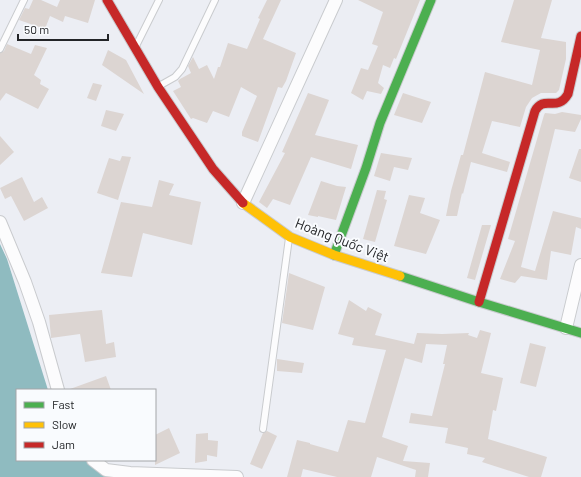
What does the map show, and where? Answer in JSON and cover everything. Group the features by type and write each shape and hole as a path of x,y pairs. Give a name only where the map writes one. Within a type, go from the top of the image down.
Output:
{"street":[{"name":"Hoàng Quốc Việt","path":"107,0 158,87 213,169 243,203 290,237 334,255 581,333"},
{"path":"243,203 336,0"},
{"path":"334,255 366,168 380,123 431,0"},
{"path":"479,302 536,108 543,103 561,103 566,98 581,36"},
{"path":"0,222 39,322 58,389"},
{"path":"566,328 581,264"},
{"path":"94,461 106,470 130,473 237,477"}],"lane":[{"path":"0,49 24,0"},
{"path":"135,48 160,0"},
{"path":"158,87 181,72 215,0"},
{"path":"263,429 290,237"}],"water":[{"path":"0,244 7,259 48,389 16,389 16,461 93,461 114,477 0,477"}],"building":[{"path":"33,0 41,0 57,7 60,0 95,0 88,23 65,16 63,22 50,16 45,29 19,20 25,8 29,9"},
{"path":"267,0 281,0 263,39 296,53 286,81 282,88 278,87 258,142 242,136 242,132 257,96 241,87 229,117 213,111 207,123 193,118 191,119 173,91 181,87 178,81 180,79 191,73 188,66 193,57 199,69 207,65 214,79 218,67 220,67 228,43 247,49 260,19 258,18"},
{"path":"358,0 420,0 396,59 394,58 390,68 383,65 378,83 384,88 381,94 367,91 363,100 351,93 361,68 368,70 378,46 372,44 383,12"},
{"path":"514,0 552,0 541,38 566,42 566,59 559,90 556,93 541,93 532,98 526,107 520,127 492,121 482,153 510,162 507,172 471,162 457,216 446,216 451,191 461,155 463,155 485,72 532,85 540,50 501,42"},
{"path":"7,44 31,54 35,45 47,48 34,75 41,80 40,84 49,89 38,109 6,93 0,101 0,53 4,51"},
{"path":"108,50 126,60 144,94 102,65"},
{"path":"93,83 102,85 96,101 87,98"},
{"path":"308,93 329,100 315,135 358,145 351,169 311,157 290,205 273,199 267,208 259,202 285,153 282,152"},
{"path":"403,93 431,102 422,123 394,115"},
{"path":"106,110 124,114 116,131 101,126"},
{"path":"562,112 581,115 581,119 575,132 555,129 521,267 535,271 553,211 581,218 581,229 576,227 571,255 551,251 547,280 521,276 515,283 500,279 515,241 508,239 544,115 545,113 555,114"},
{"path":"0,136 14,152 0,165"},
{"path":"579,149 581,149 581,182 569,178"},
{"path":"381,153 412,158 408,170 394,167 390,181 374,176"},
{"path":"122,156 131,157 118,200 97,193 109,158 120,161"},
{"path":"22,177 34,202 42,197 48,208 24,221 11,196 5,199 0,188"},
{"path":"159,180 174,184 169,195 201,202 192,245 143,233 132,277 101,273 121,202 152,207"},
{"path":"321,181 346,187 336,220 308,215"},
{"path":"377,190 386,191 384,199 387,200 375,242 363,239"},
{"path":"409,195 425,198 420,213 440,220 426,254 394,246"},
{"path":"482,225 491,225 475,280 467,278"},
{"path":"289,273 325,287 313,330 282,323"},
{"path":"349,300 366,311 368,307 382,314 375,335 414,344 417,333 469,333 468,335 477,338 480,330 491,333 481,373 503,378 496,411 493,410 488,439 547,457 541,477 529,477 482,462 485,458 467,454 468,448 445,443 448,428 409,423 411,413 432,416 445,364 443,364 447,345 426,344 422,363 405,358 382,437 408,446 403,461 430,463 428,477 415,477 416,470 377,457 371,477 337,477 303,469 301,477 287,477 297,440 338,452 348,420 365,423 386,350 352,345 354,338 338,334"},
{"path":"102,310 106,344 114,342 116,357 85,362 80,334 51,338 49,315"},
{"path":"530,343 546,347 536,387 520,383"},
{"path":"277,359 304,363 302,373 277,371"},
{"path":"106,376 111,389 70,389"},
{"path":"169,428 180,453 155,465 156,461 156,434"},
{"path":"267,431 277,436 262,469 250,464 263,433"},
{"path":"208,433 208,440 218,441 217,457 207,455 207,461 195,463 196,434"}],"traffic: fast":[{"path":"334,255 366,168 380,123 431,0"},
{"path":"400,276 581,333"}],"traffic: slow":[{"path":"243,203 290,237 334,255 400,276"}],"traffic: jam":[{"path":"107,0 158,87 213,169 243,203"},
{"path":"479,302 535,111 542,104 559,102 568,94 581,36"}]}
